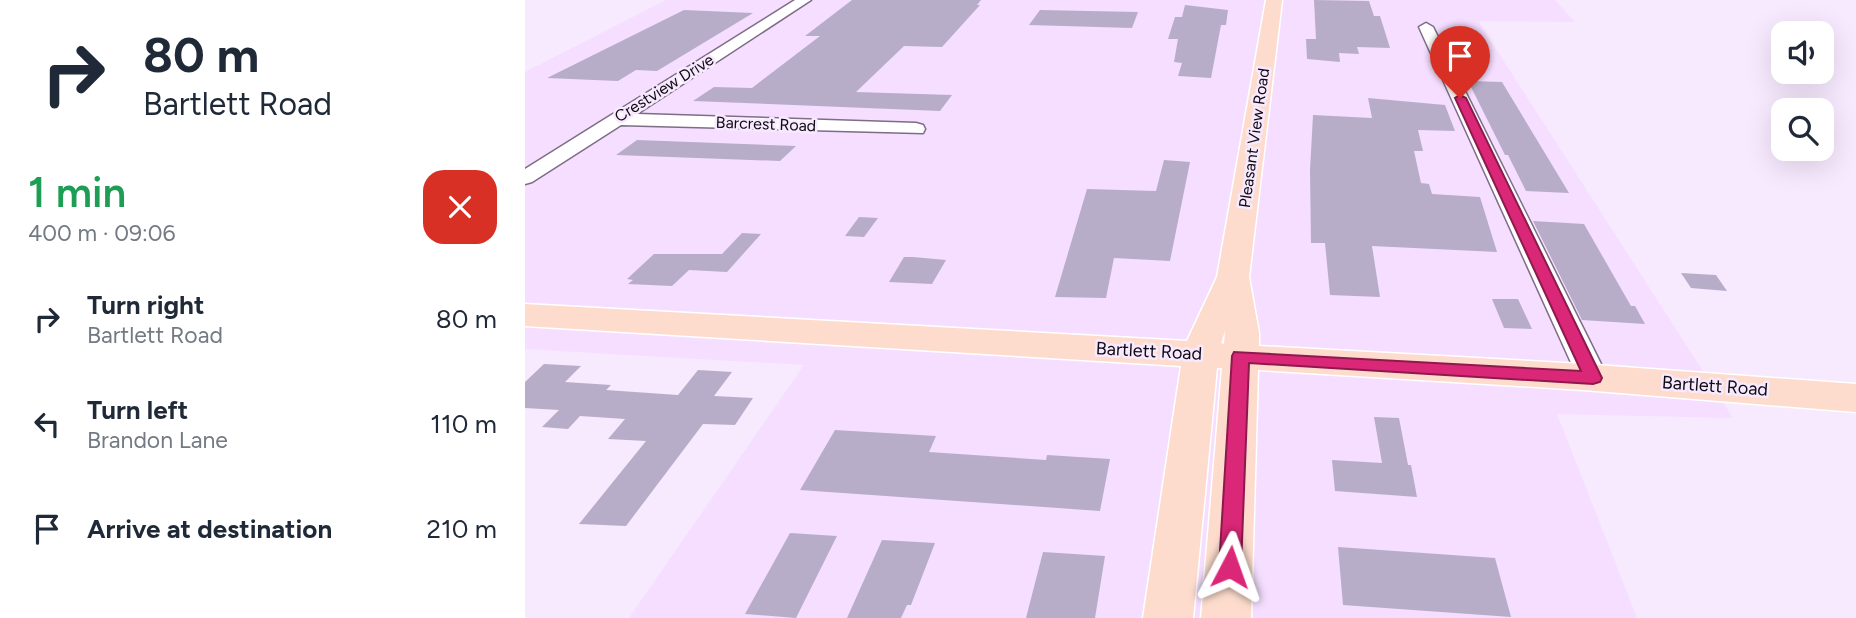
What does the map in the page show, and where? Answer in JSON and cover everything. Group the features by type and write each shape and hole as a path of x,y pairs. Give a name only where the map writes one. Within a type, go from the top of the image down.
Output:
{"main road":[{"name":"Pleasant View Road","path":"1226,618 1221,355 1206,334 1233,277 1274,0"},
{"name":"Bartlett Road","path":"525,315 1593,378 1856,398"},
{"name":"Pleasant View Road","path":"1168,618 1221,355"}],"street":[{"name":"Crestview Drive","path":"525,178 804,0"},
{"path":"1426,27 1593,378"},
{"name":"Barcrest Road","path":"615,119 916,129"}],"shaded area":[{"path":"666,0 1555,0 1575,22 1478,21 1733,418 1557,414 1637,618 629,618 804,365 525,349 525,72"}],"building":[{"path":"852,0 981,0 977,5 980,5 942,47 904,46 856,92 952,95 940,111 693,101 714,87 752,88 820,36 805,36"},
{"path":"1314,0 1369,1 1374,16 1380,16 1390,48 1357,47 1359,54 1339,53 1340,62 1307,59 1306,39 1316,39"},
{"path":"1185,5 1228,10 1226,25 1221,25 1211,78 1178,76 1182,63 1174,62 1178,39 1168,39 1175,17 1182,17"},
{"path":"684,10 753,13 657,71 636,70 618,81 547,78"},
{"path":"1040,10 1138,12 1132,28 1029,25"},
{"path":"1468,81 1502,82 1569,193 1526,191"},
{"path":"1368,98 1445,105 1455,131 1418,130 1423,151 1414,151 1421,183 1429,184 1432,194 1480,197 1497,252 1372,246 1380,297 1330,295 1325,243 1311,243 1310,170 1313,115 1372,118"},
{"path":"637,140 796,146 780,161 616,155"},
{"path":"1164,160 1190,162 1170,261 1114,258 1106,298 1055,297 1087,189 1156,191"},
{"path":"859,217 878,218 864,237 845,236"},
{"path":"1533,221 1584,224 1631,306 1635,306 1645,324 1582,320"},
{"path":"742,233 761,234 727,272 689,270 672,286 628,284 633,280 627,279 654,254 722,254"},
{"path":"904,257 946,260 932,284 889,282"},
{"path":"1681,273 1716,275 1727,291 1691,288"},
{"path":"1492,299 1518,299 1532,329 1504,328"},
{"path":"544,364 581,366 565,382 611,385 606,390 678,395 698,370 732,372 714,396 753,398 735,425 703,424 626,526 579,524 646,441 608,439 625,419 580,416 568,429 542,427 559,410 525,408 525,382"},
{"path":"1374,417 1399,418 1417,497 1335,491 1332,460 1382,463"},
{"path":"835,430 936,436 929,452 1046,460 1047,455 1110,459 1100,511 800,490"},
{"path":"790,533 837,536 796,618 745,614"},
{"path":"882,540 935,543 911,605 907,605 901,618 847,618"},
{"path":"1338,547 1495,558 1511,617 1343,605"},
{"path":"1043,552 1105,556 1095,618 1026,618"}],"route":[{"path":"1230,567 1240,356 1593,378 1460,98"}]}
